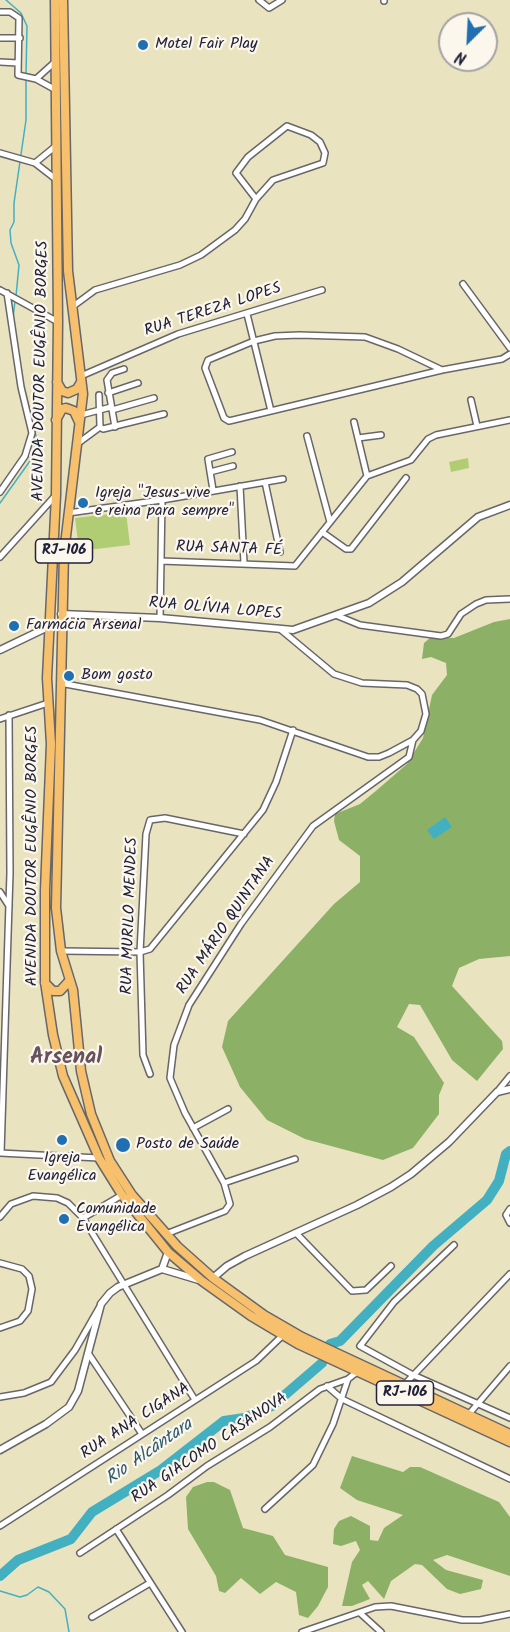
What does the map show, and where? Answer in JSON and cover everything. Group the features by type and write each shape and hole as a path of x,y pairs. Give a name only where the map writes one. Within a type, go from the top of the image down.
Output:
{"highway":[{"name":"AVENIDA DOUTOR EUGÊNIO BORGES","path":"55,0 58,322 55,421 56,495 48,627 48,703 51,744 45,890 45,982 53,1035 63,1076 99,1158 122,1195 168,1252 202,1281 282,1336 300,1341 346,1363 405,1384 510,1434"},
{"name":"AVENIDA DOUTOR EUGÊNIO BORGES","path":"63,0 66,233 81,379 80,420 67,513 61,614 56,908 61,951 70,980 81,1071 97,1133 132,1196 165,1234 213,1278 300,1341"},
{"path":"56,379 60,389 68,393 77,389 81,379"},
{"path":"55,421 62,409 66,408 74,411 80,420"},
{"path":"45,982 57,991 64,989 70,980"},
{"name":"AVENIDA DOUTOR EUGÊNIO BORGES","path":"346,1363 357,1372 510,1442"}],"street":[{"path":"259,0 262,5 269,8 282,0"},
{"path":"0,12 17,15 20,38 16,73 26,78 36,79 56,90"},
{"path":"0,38 20,38"},
{"path":"36,79 56,61"},
{"path":"0,62 18,63"},
{"path":"72,307 95,290 180,265 201,255 235,230 245,219 256,199 273,180 323,163 325,153 320,142 311,135 287,126 248,158 236,173 256,199"},
{"path":"35,163 58,144"},
{"path":"0,153 35,163 58,180"},
{"path":"463,284 510,348"},
{"name":"RUA TEREZA LOPES","path":"81,379 169,337 322,290"},
{"path":"2,292 58,322"},
{"path":"0,492 26,456 32,433 2,292"},
{"path":"247,314 271,411"},
{"path":"442,370 399,349 365,337 275,336 254,341 208,360 205,368 226,420 442,370 502,359 510,354"},
{"path":"115,427 108,393 109,375 124,369"},
{"path":"108,393 138,383"},
{"path":"99,395 100,427"},
{"path":"80,420 111,408 154,398"},
{"path":"471,400 477,426"},
{"path":"77,444 100,427 115,427 164,414"},
{"path":"406,478 351,549 346,549 322,532 367,476 411,460 428,439 436,435 510,420"},
{"path":"354,422 367,476"},
{"path":"358,438 381,435"},
{"path":"308,436 330,522"},
{"path":"213,490 210,456 232,452"},
{"path":"210,472 233,466"},
{"path":"67,513 162,500 283,479"},
{"path":"265,482 280,552"},
{"path":"240,486 244,563"},
{"path":"0,557 56,495"},
{"path":"160,618 162,500"},
{"name":"RUA OLÍVIA LOPES","path":"61,614 160,618 293,630 338,616 391,590 478,518 510,505"},
{"name":"RUA SANTA FÉ","path":"161,561 295,566 322,532"},
{"path":"338,616 360,626 445,635 461,614 476,604 486,600 510,599"},
{"path":"0,649 48,627"},
{"name":"RUA MÁRIO QUINTANA","path":"165,1234 225,1211 229,1207 230,1199 170,1078 174,1045 189,1005 241,924 313,826 409,757 413,740 421,731 426,714 422,694 417,689 407,685 362,683 334,674 280,629"},
{"path":"60,683 260,720 361,756 379,757 413,740"},
{"path":"0,719 48,703"},
{"path":"9,715 9,906 0,1153 99,1158"},
{"path":"61,951 140,952 150,949 244,834 268,801 293,730"},
{"name":"RUA MURILO MENDES","path":"150,1074 143,1055 140,952 146,834 150,820 165,818 244,834"},
{"path":"0,892 9,906"},
{"path":"213,1278 227,1266 357,1205 411,1174 448,1142 510,1076"},
{"path":"497,1092 510,1089"},
{"path":"193,1128 228,1109"},
{"path":"224,1183 295,1159"},
{"path":"0,1217 11,1204 22,1198 44,1195 68,1203 83,1218 195,1400"},
{"path":"83,1218 122,1195"},
{"path":"510,1209 506,1215 510,1223"},
{"path":"296,1233 352,1291 366,1290 391,1266"},
{"path":"454,1245 394,1302 360,1346 413,1375 510,1418"},
{"path":"162,1269 168,1252"},
{"path":"0,1263 22,1269 29,1276 32,1289 28,1311 12,1326 0,1328"},
{"path":"0,1397 24,1393 51,1382 75,1350 101,1304 110,1293 123,1285 162,1269 202,1281"},
{"path":"405,1384 510,1274"},
{"path":"0,1450 46,1424 69,1407 78,1391 101,1304"},
{"name":"RUA ANA CIGANA","path":"0,1527 256,1361 282,1336"},
{"path":"88,1353 142,1434"},
{"path":"469,1414 510,1366"},
{"name":"RUA GIACOMO CASANOVA","path":"80,1553 226,1453 270,1427 308,1397 327,1386 348,1379 357,1372"},
{"path":"265,1509 313,1465 342,1399 348,1379"},
{"path":"327,1386 342,1399 510,1479"},
{"path":"116,1529 182,1632"},
{"path":"92,1617 150,1583"},
{"path":"302,1632 375,1607 391,1606 462,1620 480,1620 510,1614"},
{"path":"360,1613 381,1632"}],"green space":[{"path":"468,458 469,468 451,472 449,462"},
{"path":"126,512 130,545 79,551 75,518"},
{"path":"510,619 510,956 479,959 459,968 452,986 502,1041 503,1049 477,1081 452,1060 420,1005 409,1004 397,1027 414,1037 444,1083 439,1095 439,1114 413,1148 383,1160 305,1139 267,1120 240,1087 222,1047 228,1021 334,904 360,882 360,856 339,840 334,821 335,814 360,804 377,790 407,764 423,738 432,695 447,675 446,663 431,657 422,659 424,643 430,638 454,638 494,622"},
{"path":"352,1456 403,1472 410,1467 420,1467 499,1502 510,1517 510,1576 447,1555 433,1560 446,1570 483,1580 481,1589 460,1594 447,1589 422,1565 415,1564 391,1581 384,1599 368,1581 362,1585 370,1599 352,1606 342,1606 352,1562 360,1550 356,1541 341,1546 333,1544 334,1529 339,1521 351,1516 370,1526 370,1540 378,1541 384,1528 403,1515 357,1500 340,1488"},
{"path":"214,1482 230,1490 243,1528 273,1536 285,1555 328,1567 328,1587 318,1606 308,1618 299,1615 296,1592 276,1582 260,1594 241,1578 225,1593 219,1591 216,1576 188,1529 186,1497 193,1487"}],"water":[{"path":"445,817 452,827 434,839 427,830"}],"waterway":[{"path":"6,0 21,13 27,26 26,75"},
{"path":"16,296 19,265 11,243 10,230 14,222 14,203 26,120 26,80"},
{"path":"15,301 13,318 21,370"},
{"path":"0,503 30,461 37,440 26,396"},
{"name":"Rio Alcântara","path":"330,1344 340,1341 433,1246 487,1200 499,1181 506,1154 510,1151"},
{"name":"Rio Alcântara","path":"0,1576 18,1560 71,1539 92,1512 161,1470 224,1421 244,1418 272,1406 322,1363"},
{"path":"0,1591 20,1597 38,1587 49,1592 65,1609 69,1632"}],"place":[{"name":"Motel Fair Play","path":"143,45"},
{"name":"Igreja \"Jesus vive e reina para sempre\"","path":"83,503"},
{"name":"Farmácia Arsenal","path":"14,626"},
{"name":"Bom gosto","path":"69,676"},
{"name":"Igreja Evangélica","path":"62,1140"},
{"name":"Posto de Saúde","path":"123,1145"},
{"name":"Comunidade Evangélica","path":"64,1219"}],"district":[{"name":"Arsenal","path":"66,1059"}]}
